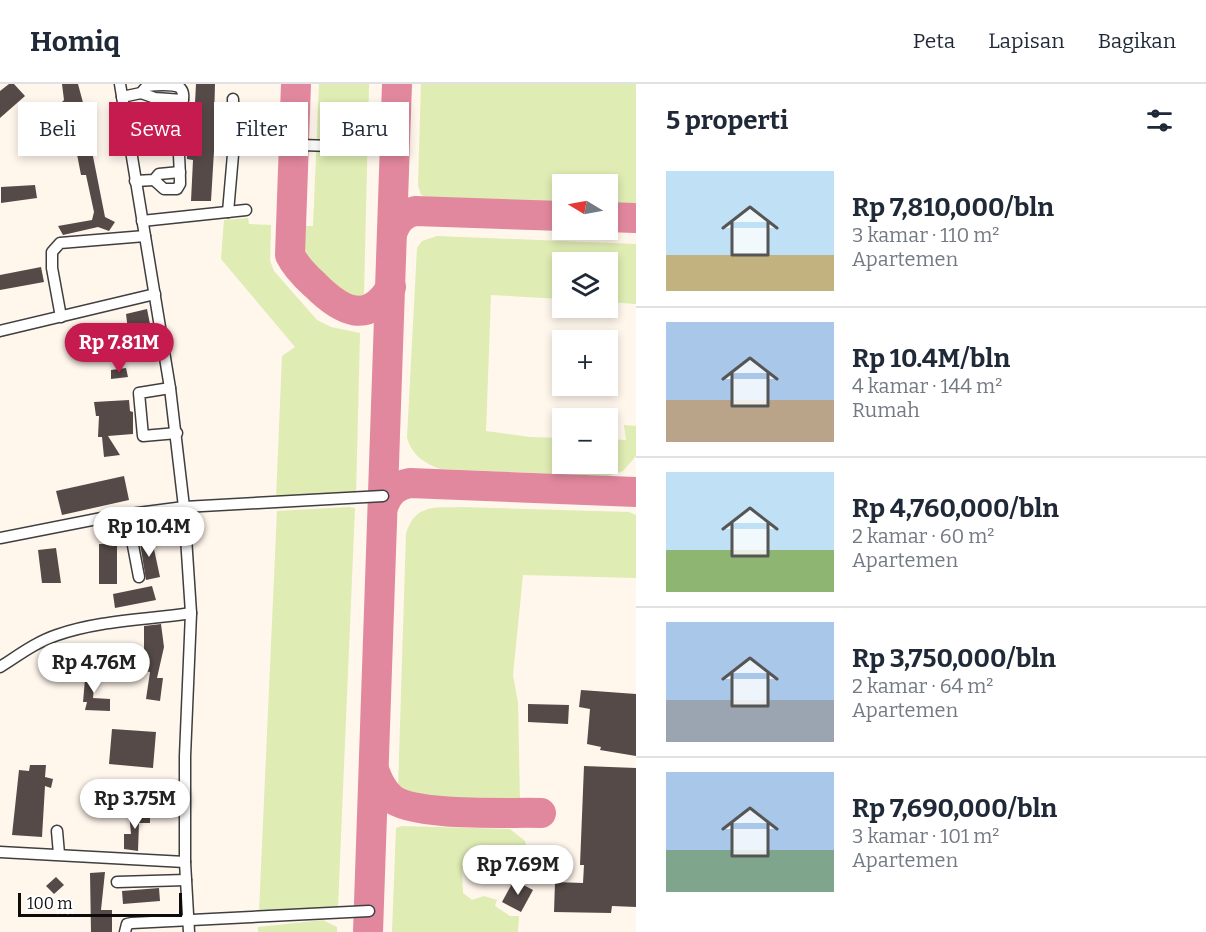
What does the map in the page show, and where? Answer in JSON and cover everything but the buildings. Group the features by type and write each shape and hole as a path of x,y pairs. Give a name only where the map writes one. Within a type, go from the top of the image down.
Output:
{"lane":[{"path":"120,84 177,433 184,507 191,613 185,756 185,861 189,926"},
{"path":"123,97 141,93 147,86 177,86 182,90 183,100 179,110 177,147 180,184 177,189 164,189 154,180 135,181"},
{"path":"228,212 233,156"},
{"path":"154,180 159,174 180,172"},
{"path":"142,221 246,210"},
{"path":"62,317 52,268 52,252 60,243 145,236"},
{"path":"0,331 155,294"},
{"path":"170,388 139,393 143,436 177,433"},
{"path":"0,538 127,514 184,507 383,496"},
{"path":"127,514 140,577"},
{"path":"0,667 30,647 85,627 191,613"},
{"path":"57,831 59,854"},
{"path":"0,852 185,861"},
{"path":"117,882 186,880"},
{"path":"126,932 127,924 132,923 189,926 369,911"}],"green space":[{"path":"319,84 369,84 369,102 320,102 320,156 367,156 364,294 356,298 334,288 303,261 306,226 313,226"},
{"path":"421,84 636,84 636,203 618,203 618,174 552,174 552,202 431,199 421,195 418,185"},
{"path":"248,218 249,224 271,225 270,261 274,271 317,320 331,327 360,333 356,494 276,499 282,356 295,347 221,259 224,220"},
{"path":"437,236 636,244 636,304 618,303 618,252 552,252 552,298 491,295 486,431 552,438 552,474 440,469 415,454 409,444 407,438 417,248 422,241"},
{"path":"624,425 636,426 636,456 623,471 618,473 618,440 626,440"},
{"path":"560,474 614,474 608,476"},
{"path":"355,508 338,906 259,912 277,511"},
{"path":"435,508 629,512 636,515 636,578 523,575 513,675 518,703 520,804 516,806 425,803 413,799 398,789 406,534 410,524 421,512"},
{"path":"402,826 510,829 525,841 534,870 494,868 471,861 462,869 463,893 472,900 484,896 497,900 495,906 510,916 519,916 518,932 392,932 396,828"},
{"path":"323,920 337,927 337,932 258,932 258,927"}],"taxiway":[{"path":"296,84 290,255 308,278 344,307 354,310 373,307 391,287"},
{"path":"368,932 397,84"},
{"path":"392,234 400,219 415,211 552,216"},
{"path":"618,217 634,218"},
{"path":"383,507 393,491 410,483 636,492"},
{"path":"374,770 388,795 403,804 440,811 541,813"}]}
